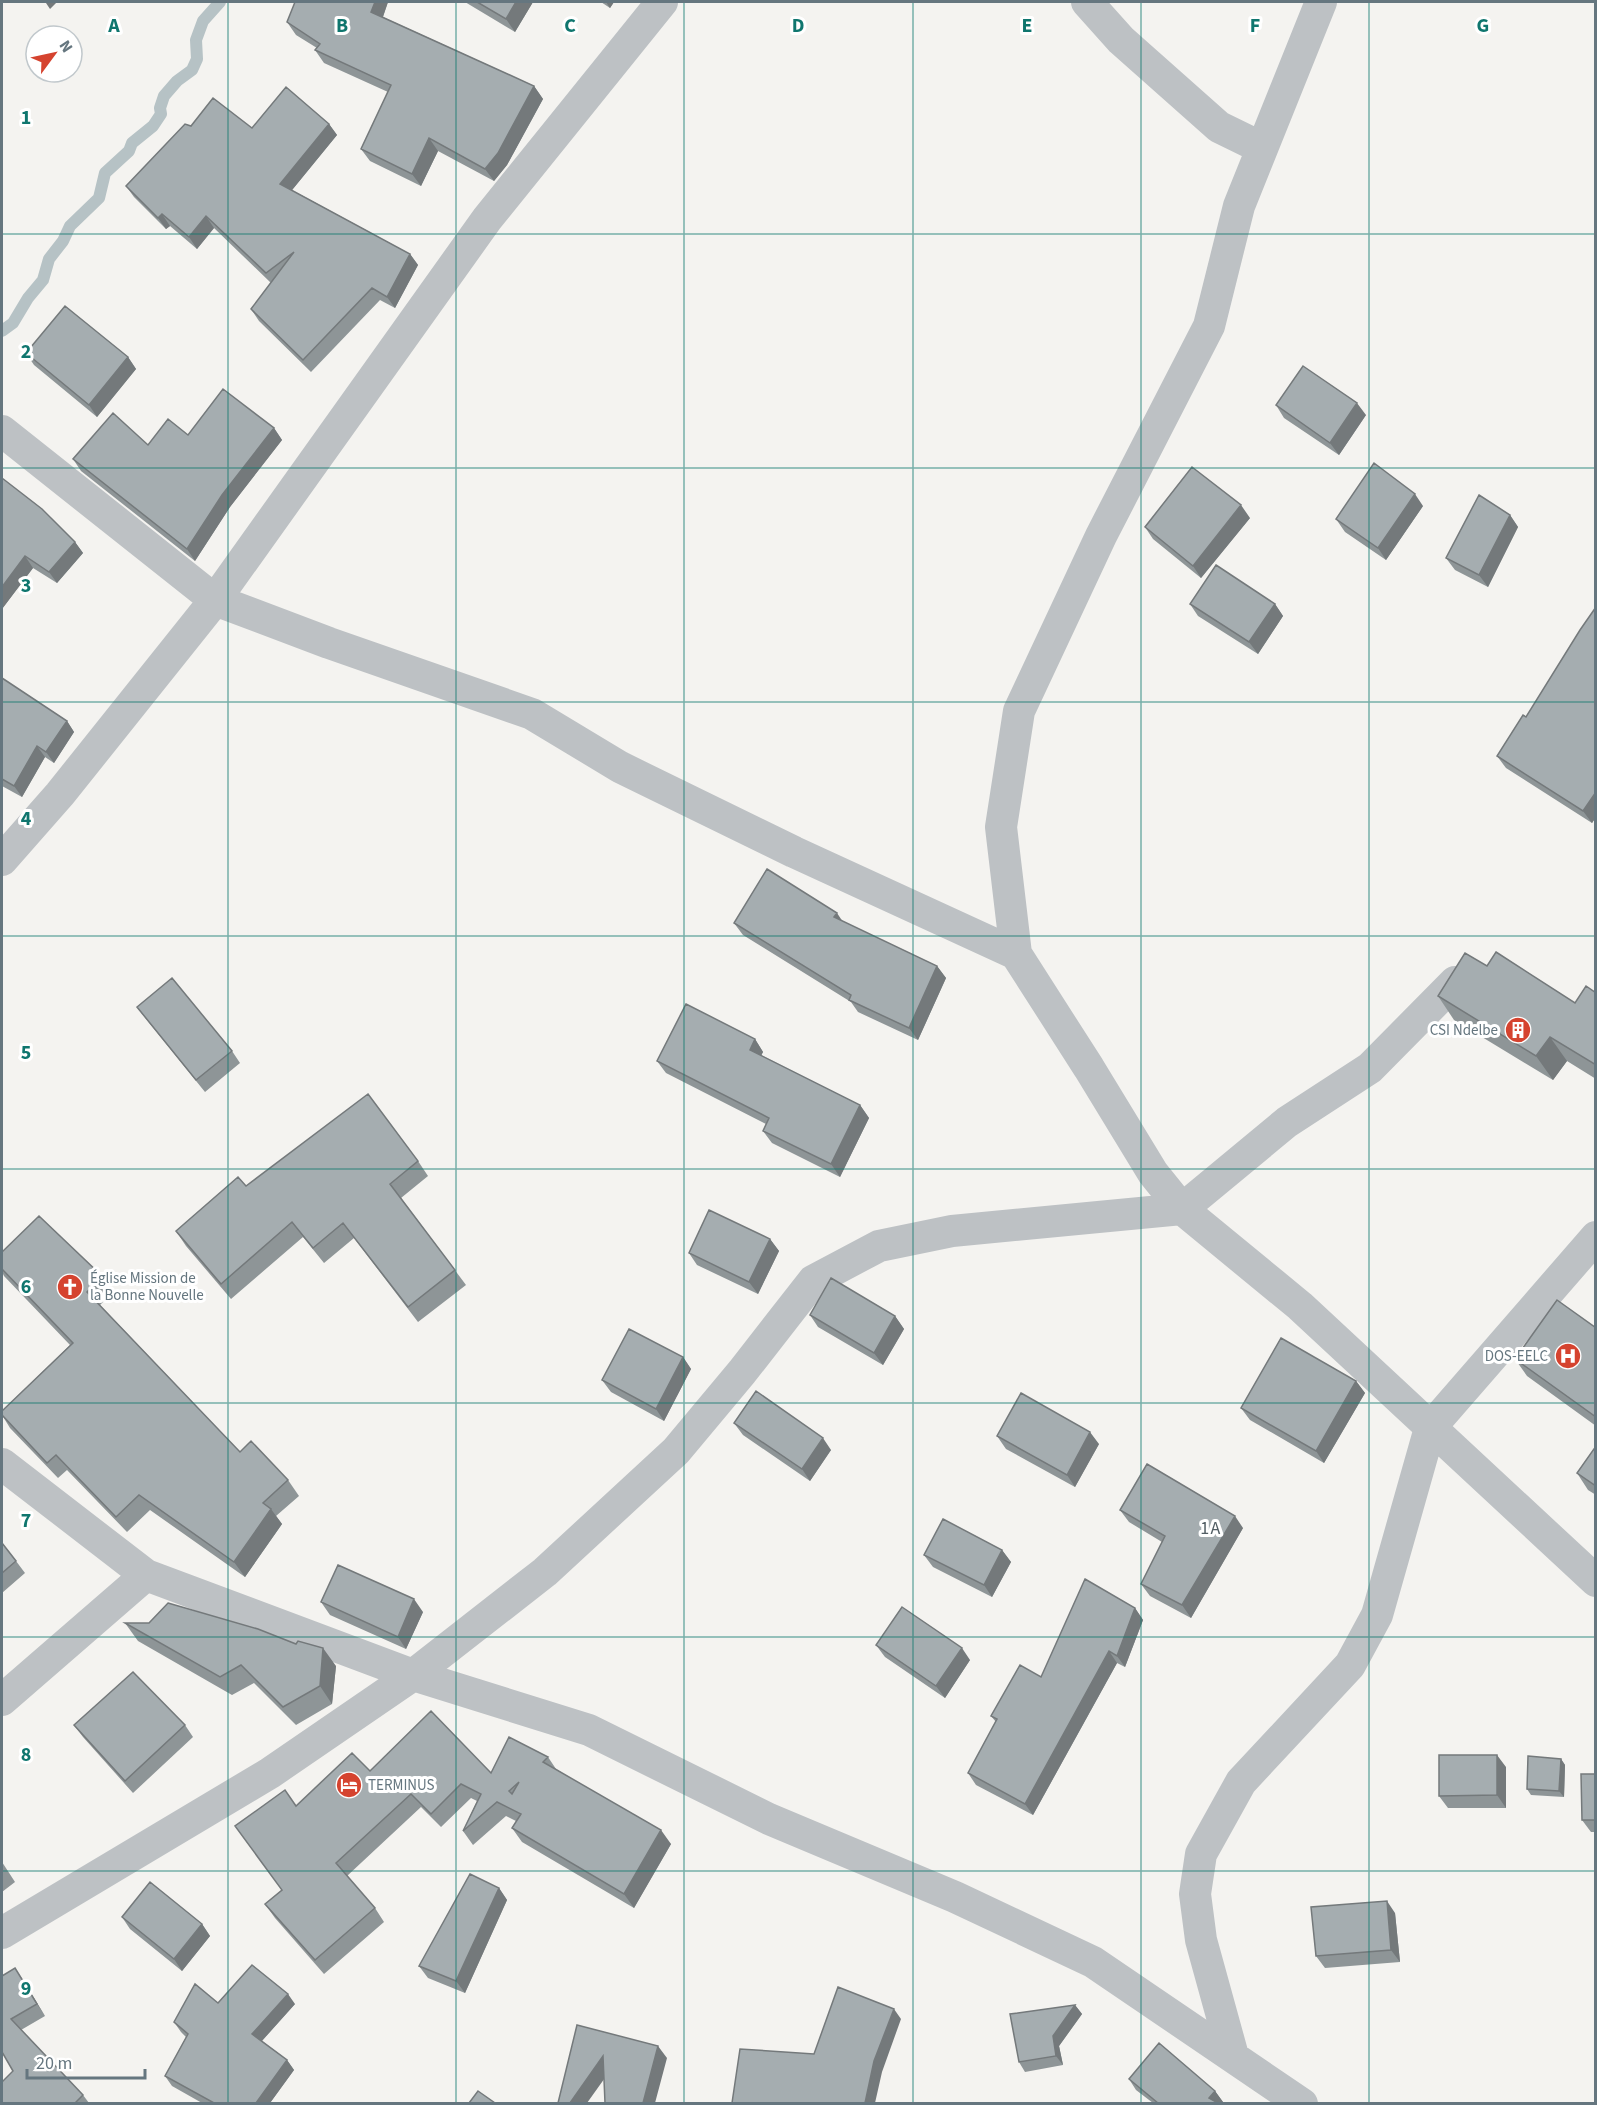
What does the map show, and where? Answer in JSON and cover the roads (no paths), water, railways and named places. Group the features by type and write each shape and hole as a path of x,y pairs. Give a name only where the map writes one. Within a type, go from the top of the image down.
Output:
{"street":[{"path":"2,860 60,794 215,600 487,219 662,2"},
{"path":"1087,2 1121,40 1219,127 1262,148"},
{"path":"1321,2 1239,206 1209,326 1101,536 1019,711 1001,827 1016,954 1153,1173 1182,1209 1300,1306 1596,1581"},
{"path":"4,433 215,600 329,643 532,714 620,767 794,852 1016,954"},
{"path":"2,1933 270,1773 413,1675 545,1572 676,1451 742,1372 813,1281 879,1246 952,1231 1182,1209 1287,1122 1370,1068 1455,982"},
{"path":"1233,2056 1201,1940 1195,1894 1201,1854 1241,1782 1350,1665 1377,1615 1430,1428 1596,1237"},
{"path":"2,1464 146,1575 413,1675 589,1730 768,1819 955,1897 1094,1962 1302,2103"},
{"path":"2,1700 146,1575"}],"waterway":[{"path":"2,331 13,323 28,298 43,280 49,259 63,241 70,226 99,198 105,173 129,151 132,143 153,126 161,114 160,108 164,96 177,81 192,70 197,59 196,40 203,21 220,2"}],"place":[{"name":"CSI Ndelbe","path":"1518,1030"},
{"name":"Église Mission de la Bonne Nouvelle","path":"70,1287"},
{"name":"DOS-EELC","path":"1568,1356"},
{"name":"TERMINUS","path":"349,1785"}],"district":[{"name":"1A","path":"1211,1528"}]}
